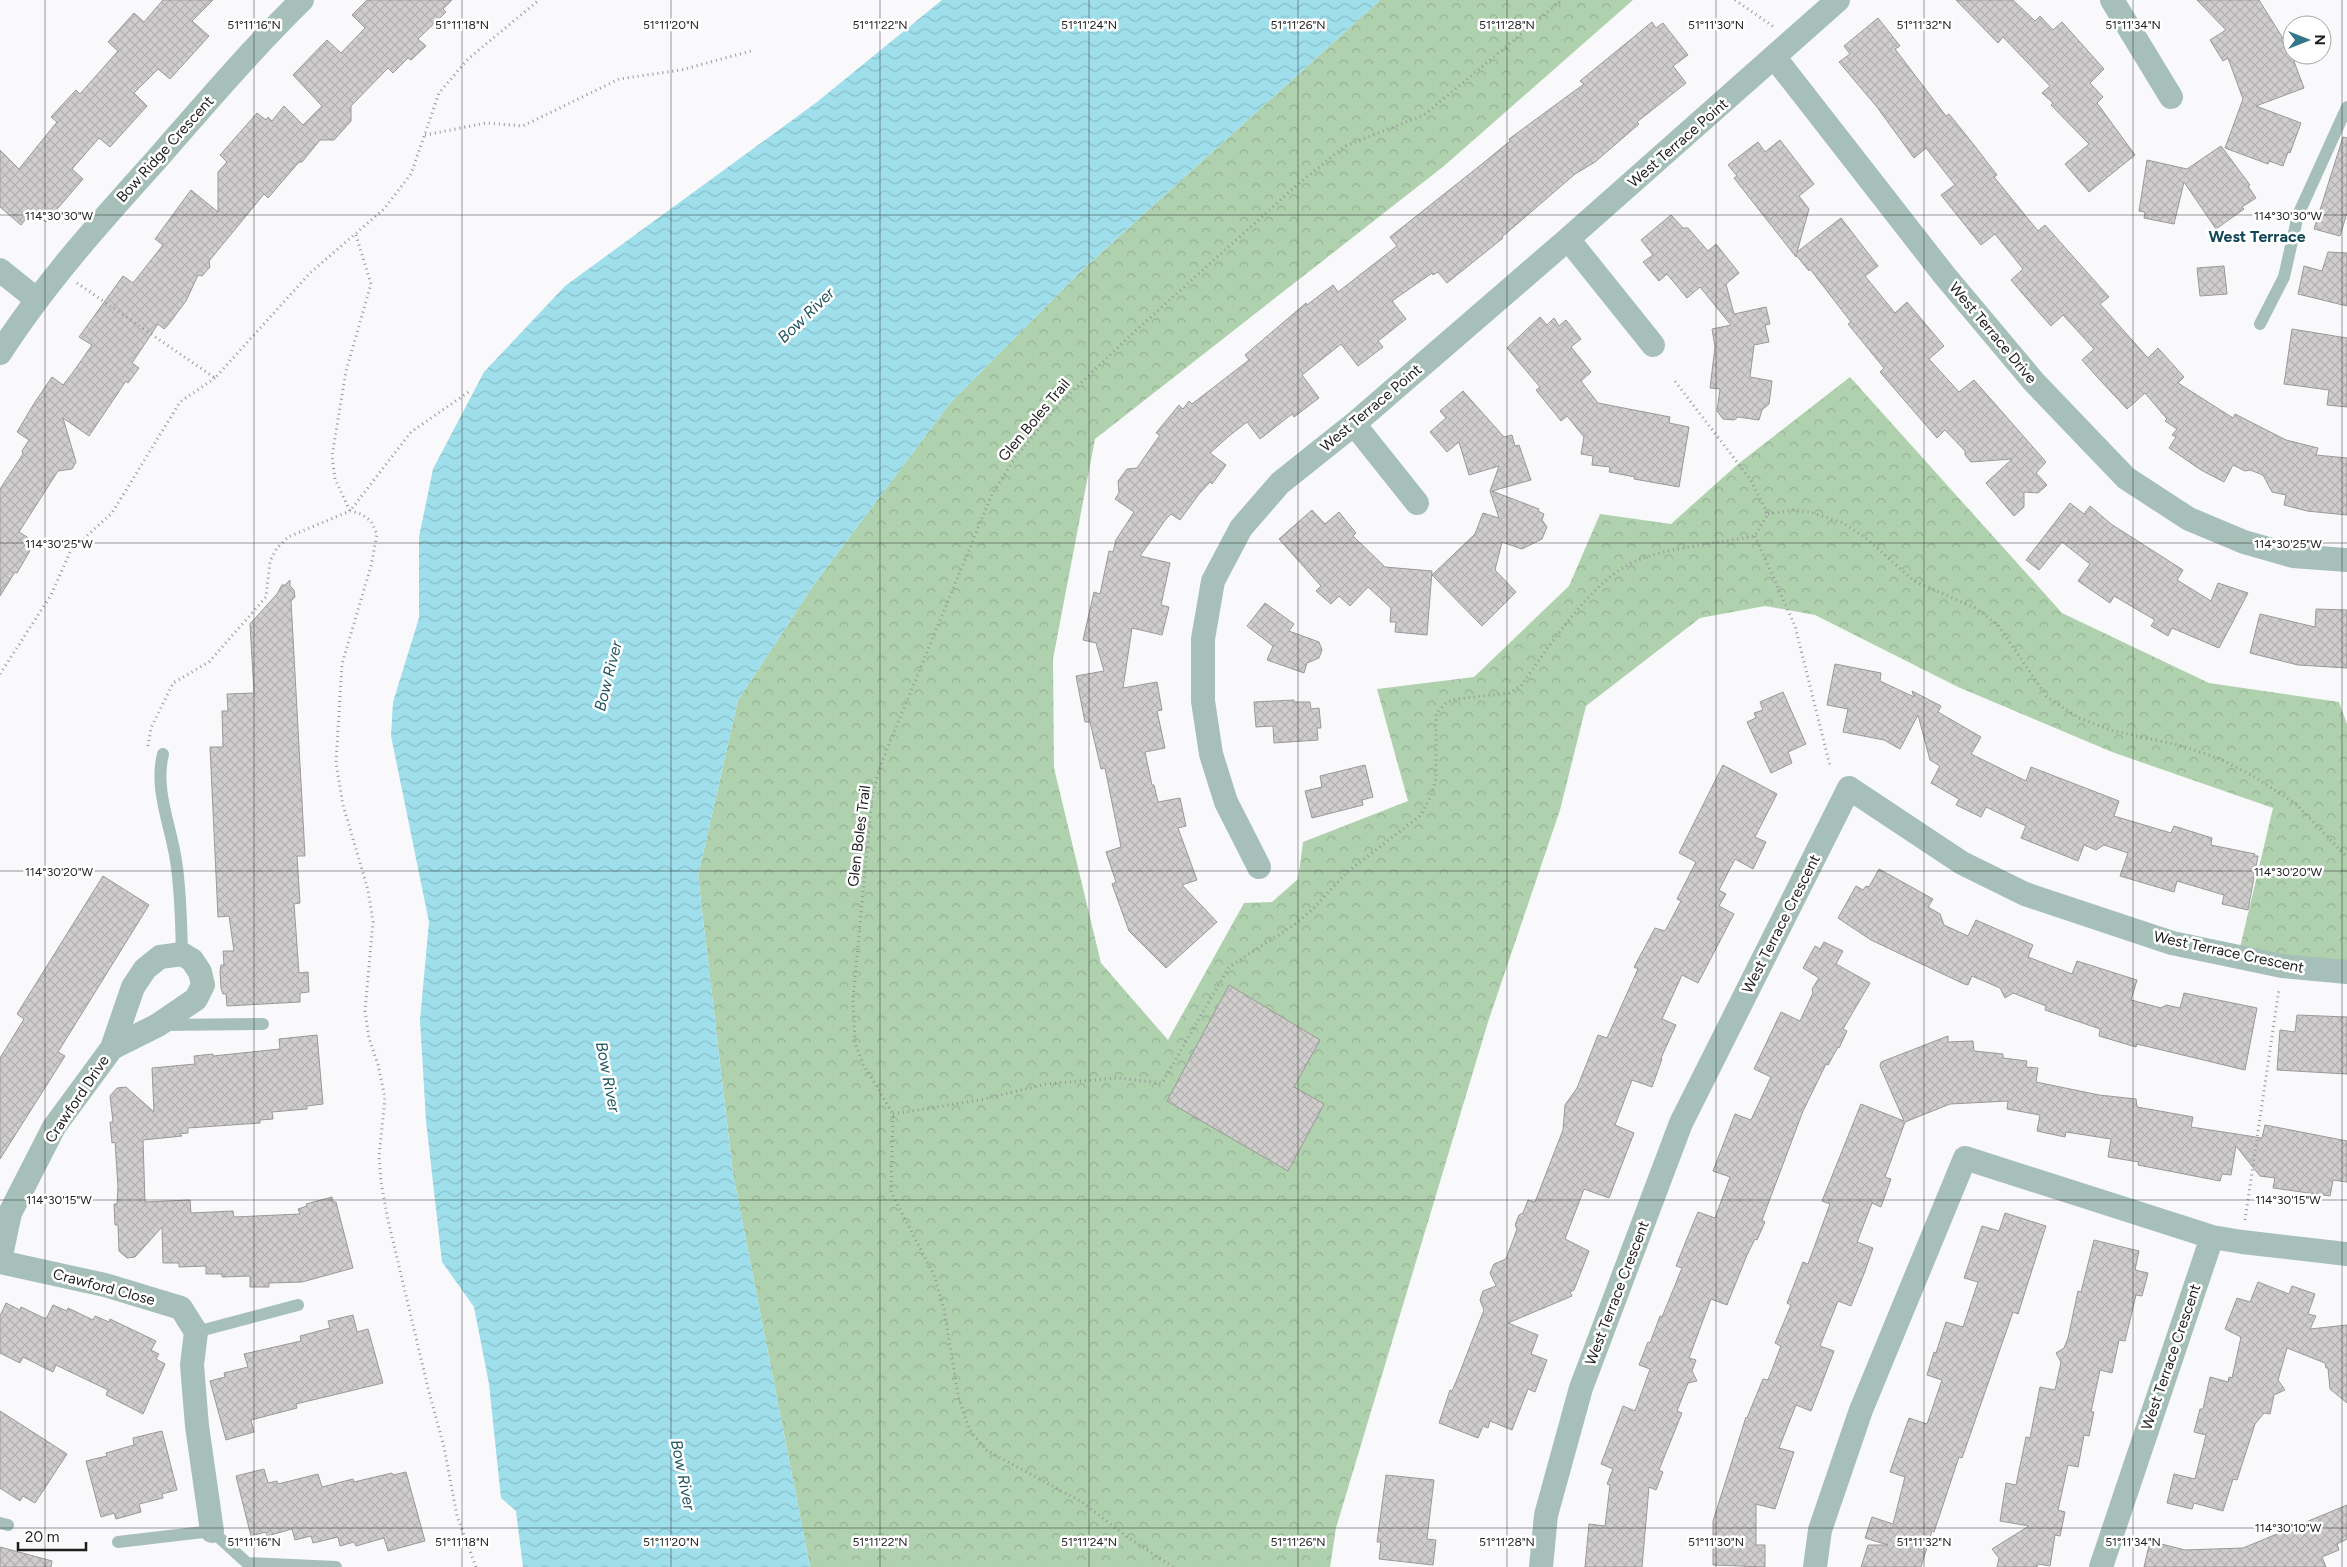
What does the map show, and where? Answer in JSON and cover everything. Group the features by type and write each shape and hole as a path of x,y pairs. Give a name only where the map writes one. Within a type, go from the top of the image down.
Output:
{"street":[{"name":"Bow Ridge Crescent","path":"0,353 36,300 97,226 241,64 302,0"},
{"path":"1775,58 1838,0"},
{"path":"2112,0 2171,97"},
{"name":"West Terrace Point","path":"1259,867 1226,802 1211,754 1203,701 1203,639 1213,581 1240,528 1280,484 1354,424 1568,240 1775,58"},
{"name":"West Terrace Drive","path":"1775,58 1945,276 2034,382 2126,478 2189,519 2244,542 2293,556 2347,560"},
{"path":"1568,240 1652,345"},
{"path":"0,270 36,300"},
{"path":"1354,424 1417,503"},
{"name":"West Terrace Crescent","path":"1541,1567 1546,1515 1581,1388 1682,1123 1849,788 1962,863 2025,894 2172,943 2282,966 2347,972"},
{"name":"Crawford Drive","path":"0,1261 10,1213 54,1128 112,1048 133,987 146,969 160,957 182,954 192,960 200,972 203,986 196,999 158,1025 112,1048"},
{"path":"1815,1567 1820,1530 1861,1410 1965,1158 2212,1237 2347,1254"},
{"name":"West Terrace Crescent","path":"2101,1567 2212,1237"},
{"name":"Crawford Close","path":"0,1261 105,1285 181,1308 196,1332"},
{"path":"196,1332 192,1365 197,1426 212,1531"}],"lane":[{"path":"2260,324 2284,277 2298,215 2347,108"},
{"path":"163,754 159,769 166,825 176,860 180,890 182,954"},
{"name":"Crawford Drive","path":"158,1025 263,1024"},
{"path":"196,1332 298,1305"},
{"path":"118,1542 212,1531 247,1563 336,1567"}],"path":[{"path":"0,674 52,594 71,550 112,513 180,402 215,378 310,274 356,235 384,208 411,174 439,93 468,58 539,0"},
{"name":"Glen Boles Trail","path":"893,1114 863,1064 855,1043 853,1024 853,999 872,796 881,764 992,494 1015,458 1061,402 1132,334 1297,185 1345,146 1424,115 1562,0"},
{"path":"1736,0 1779,31"},
{"path":"425,135 486,123 523,126 619,79 681,70 751,51"},
{"path":"356,235 371,284 346,371 332,456 334,479 350,511 361,514 371,521 377,534 371,566 342,664 336,763 343,805 368,890 372,922 365,1011 369,1038 378,1065 385,1098 378,1157 381,1182 388,1220 444,1447 458,1516 476,1567"},
{"path":"76,282 215,378"},
{"path":"1674,380 1750,480 1768,514"},
{"path":"163,754 148,749 148,740 151,728 173,683 209,662 262,604 269,585 270,562 277,548 288,537 350,511 411,432 470,391"},
{"path":"1768,514 1793,510 1810,512 1843,523 1866,538 1914,581 1976,608 1998,626 2046,697 2079,718 2113,731 2183,746 2220,759 2253,776 2296,804 2347,856"},
{"path":"1173,1567 1127,1537 1082,1502 986,1450 969,1429 960,1402 944,1309 934,1275 891,1192 893,1114 980,1100 1046,1084 1118,1078 1162,1083 1229,967 1294,924 1314,908 1346,873 1421,815 1431,796 1436,778 1436,714 1446,703 1456,699 1509,693 1521,686 1569,618 1614,573 1635,561 1656,554 1755,536 1768,514"},
{"path":"1755,536 1795,626 1830,766"},
{"path":"2242,1242 2282,966"}],"green space":[{"path":"1380,0 1633,0 1444,166 1095,439 1053,659 1054,768 1101,963 1168,1040 1244,903 1272,902 1298,879 1303,842 1408,801 1377,689 1474,677 1569,586 1600,514 1671,524 1738,464 1850,377 2062,613 2209,683 2339,702 2347,724 2347,972 2238,956 2273,808 2112,752 1958,687 1815,615 1765,606 1700,618 1586,706 1560,810 1488,1022 1336,1528 1330,1567 810,1567 733,1174 698,876 738,700 815,583 950,403 1083,269"}],"water":[{"name":"Bow River","path":"942,0 1380,0 1083,269 950,403 815,583 738,700 698,876 733,1174 810,1567 523,1567 516,1511 501,1498 489,1384 474,1307 442,1262 426,1121 420,1020 429,922 391,736 393,702 419,618 419,537 433,469 484,372 565,286 817,102"}],"building":[{"path":"163,0 213,0 192,21 209,36 170,79 158,69 134,93 147,106 110,147 99,138 72,169 83,179 46,222 32,211 21,225 0,207 0,150 19,169 57,122 51,117 76,90 80,94 118,51 108,42 134,13 144,22"},
{"path":"367,0 452,0 443,9 446,12 418,39 426,46 411,60 408,58 393,73 388,68 351,106 351,121 334,140 320,140 268,198 264,194 209,261 210,267 202,276 198,275 186,301 168,325 164,329 158,324 132,363 139,368 128,383 126,381 89,436 63,418 76,462 72,469 58,471 19,532 35,542 17,573 15,572 0,596 0,489 23,454 22,451 29,440 17,432 35,402 52,377 63,385 74,371 92,345 79,337 123,276 133,283 163,245 155,239 191,190 218,212 218,172 227,162 220,155 257,113 266,120 268,117 272,121 284,106 303,125 322,106 293,75 327,40 341,53 365,28 352,15"},
{"path":"1956,0 2013,0 2035,21 2040,16 2053,30 2062,22 2104,69 2090,83 2103,97 2097,103 2135,155 2089,192 2065,164 2089,144 2051,105 2053,103 2042,93 2050,86 2003,37 1998,43"},
{"path":"2197,0 2259,0 2282,37 2282,65 2295,65 2304,88 2256,106 2301,123 2283,166 2269,161 2268,164 2225,148 2243,99 2228,58 2223,61 2210,40 2226,30"},
{"path":"1878,18 1900,46 1895,49 1946,116 1949,114 1974,145 1997,175 1994,177 2038,231 2045,225 2109,297 2100,304 2148,358 2158,348 2184,377 2178,383 2233,418 2235,414 2286,440 2318,448 2316,455 2347,458 2347,515 2307,511 2284,505 2286,495 2272,492 2263,475 2250,470 2245,471 2233,465 2224,482 2201,470 2169,448 2176,437 2172,435 2177,429 2165,421 2167,419 2145,393 2127,409 2082,360 2094,349 2063,315 2051,326 2034,307 2011,280 2023,269 1995,234 1981,245 1941,195 1955,185 1926,148 1914,158 1877,107 1839,62 1850,54 1844,46"},
{"path":"1652,22 1656,28 1663,23 1688,55 1673,66 1686,83 1637,122 1639,124 1595,162 1575,174 1503,238 1447,283 1438,272 1433,275 1432,273 1392,301 1406,319 1378,341 1383,347 1366,360 1358,366 1341,344 1302,375 1319,398 1294,417 1292,414 1260,439 1247,422 1229,436 1210,453 1226,465 1212,484 1210,482 1199,494 1180,520 1171,514 1166,519 1140,556 1170,563 1161,605 1169,607 1162,635 1132,628 1123,688 1157,682 1162,710 1157,711 1165,748 1145,752 1152,785 1154,785 1158,802 1180,798 1186,826 1178,828 1197,880 1182,885 1217,922 1166,968 1129,931 1112,884 1116,882 1106,852 1121,847 1105,768 1101,769 1090,722 1085,722 1076,676 1104,671 1096,643 1083,640 1094,592 1100,594 1109,551 1113,552 1116,540 1134,512 1115,499 1119,493 1118,481 1127,469 1137,468 1160,435 1156,433 1179,405 1183,409 1189,401 1192,404 1249,360 1245,355 1306,303 1307,305 1333,285 1338,292 1397,246 1390,237 1487,160 1510,141 1509,139 1584,84 1580,81"},
{"path":"2343,137 2347,138 2347,213 2340,236 2314,229"},
{"path":"1780,140 1814,184 1799,196 1809,209 1797,252 1841,218 1878,266 1865,276 1895,313 1907,302 1944,346 1929,359 1959,392 1974,380 2046,462 2036,473 2047,485 2038,493 2024,492 2024,507 2014,516 1986,483 2012,459 1971,462 1965,455 1965,451 1945,430 1937,438 1880,372 1884,368 1848,324 1851,322 1810,269 1809,271 1796,255 1796,257 1734,178 1737,176 1728,165 1758,142 1765,152"},
{"path":"2221,146 2250,185 2248,186 2256,198 2216,229 2184,182 2174,224 2144,218 2145,212 2139,211 2147,160 2187,169"},
{"path":"1671,215 1683,228 1688,228 1708,251 1716,244 1739,273 1726,284 1734,314 1766,307 1770,324 1765,325 1769,342 1754,345 1750,377 1772,381 1769,404 1762,410 1759,420 1738,417 1734,420 1723,419 1717,411 1720,389 1710,388 1715,347 1712,329 1731,325 1700,287 1687,298 1667,274 1659,281 1643,262 1653,255 1641,240"},
{"path":"2328,252 2347,253 2347,306 2298,294 2304,266 2322,271"},
{"path":"2224,266 2227,294 2200,296 2197,268"},
{"path":"1540,317 1547,325 1554,318 1559,326 1566,320 1581,339 1571,347 1591,372 1581,381 1598,403 1670,417 1669,423 1689,427 1679,487 1634,479 1635,477 1609,472 1610,467 1592,465 1593,456 1581,454 1584,437 1567,416 1561,421 1536,390 1540,387 1507,348"},
{"path":"2292,329 2347,338 2347,407 2327,405 2329,390 2284,384"},
{"path":"1463,391 1504,437 1512,435 1515,446 1519,445 1531,480 1492,491 1539,509 1538,511 1544,514 1542,520 1547,527 1542,539 1522,549 1502,542 1495,570 1516,592 1482,626 1432,575 1475,534 1483,513 1499,518 1490,491 1499,466 1469,475 1459,442 1447,452 1430,432 1446,418 1440,411"},
{"path":"2070,503 2084,514 2090,506 2111,524 2183,570 2177,580 2211,601 2218,583 2248,593 2219,648 2172,628 2168,636 2151,626 2155,620 2114,596 2110,603 2078,581 2090,564 2062,542 2039,570 2026,560"},
{"path":"1312,510 1325,524 1339,512 1356,533 1353,536 1385,567 1432,571 1427,635 1395,632 1396,622 1390,622 1391,608 1368,587 1350,606 1339,596 1331,604 1316,591 1321,586 1279,539"},
{"path":"290,580 290,586 294,590 295,597 291,601 305,856 297,856 300,903 294,904 299,973 308,972 309,992 300,993 300,1002 227,1006 226,994 223,994 221,988 220,971 221,965 224,965 223,951 234,951 229,916 218,917 210,747 223,747 222,711 228,711 227,694 254,693 250,624 277,594 282,585 285,585"},
{"path":"1265,603 1294,624 1289,631 1319,642 1322,650 1319,658 1307,663 1304,673 1267,660 1273,646 1247,626"},
{"path":"2316,609 2347,610 2347,668 2298,665 2250,653 2260,614 2315,627"},
{"path":"1835,664 1881,673 1880,681 1914,697 1912,691 1941,706 1938,712 1981,737 1971,754 2026,781 2031,767 2119,801 2114,816 2171,833 2174,826 2212,838 2211,845 2255,854 2254,856 2258,856 2248,910 2222,904 2224,895 2177,881 2174,892 2120,876 2128,853 2104,845 2096,850 2084,845 2078,861 2021,838 2026,826 1986,807 1981,817 1956,805 1959,799 1931,783 1940,766 1930,760 1918,715 1900,749 1884,740 1843,732 1848,709 1827,705"},
{"path":"1783,692 1806,744 1788,752 1792,763 1771,773 1747,722 1756,718 1754,713 1763,710 1760,702"},
{"path":"1294,700 1294,702 1310,702 1311,709 1319,708 1321,728 1317,728 1318,740 1274,743 1273,726 1256,727 1254,702"},
{"path":"1365,765 1373,797 1362,800 1363,805 1312,818 1305,791 1322,787 1320,776"},
{"path":"1723,765 1777,794 1755,837 1766,842 1753,869 1735,859 1719,890 1726,894 1719,906 1734,914 1698,983 1682,975 1662,1019 1676,1025 1661,1058 1652,1087 1632,1080 1615,1125 1634,1133 1609,1198 1584,1189 1565,1239 1589,1251 1574,1290 1570,1292 1572,1296 1508,1323 1538,1335 1531,1354 1547,1360 1535,1392 1528,1389 1512,1430 1490,1421 1488,1428 1483,1426 1478,1438 1439,1423 1450,1390 1452,1391 1458,1377 1484,1310 1480,1300 1483,1291 1496,1286 1490,1273 1494,1264 1506,1259 1517,1229 1515,1225 1519,1215 1523,1213 1528,1200 1535,1202 1563,1130 1565,1105 1577,1088 1598,1035 1607,1038 1638,969 1634,967 1655,928 1665,931 1681,901 1677,899 1696,862 1679,853"},
{"path":"1879,869 1933,899 1928,907 1940,914 1944,925 1968,936 1976,920 2033,945 2028,957 2072,974 2077,961 2137,980 2131,1000 2161,1008 2166,1005 2180,1008 2184,993 2257,1008 2245,1070 2137,1044 2136,1047 2099,1036 2100,1029 2045,1010 2046,1006 2013,993 2005,998 2000,988 1972,976 1968,985 1964,984 1871,940 1838,918 1856,886 1863,890 1866,886 1869,887"},
{"path":"103,876 149,905 58,1052 65,1056 0,1159 0,1058 24,1019 17,1014"},
{"path":"1824,942 1843,951 1836,964 1870,983 1843,1029 1847,1031 1839,1048 1828,1065 1826,1064 1803,1111 1762,1220 1765,1222 1757,1240 1755,1239 1747,1255 1727,1305 1711,1299 1689,1358 1696,1360 1692,1371 1697,1381 1688,1383 1677,1411 1682,1413 1659,1470 1663,1472 1656,1490 1649,1487 1642,1567 1585,1567 1589,1524 1605,1526 1610,1485 1607,1484 1613,1469 1601,1464 1623,1406 1635,1411 1650,1369 1639,1365 1660,1316 1662,1317 1682,1268 1676,1266 1698,1212 1715,1218 1730,1177 1713,1171 1735,1114 1751,1120 1771,1077 1754,1069 1781,1012 1800,1021 1813,993 1812,989 1819,978 1803,968 1815,946 1820,949"},
{"path":"1229,985 1320,1040 1294,1087 1324,1104 1288,1171 1167,1101"},
{"path":"2297,1015 2347,1017 2347,1074 2277,1070 2280,1030 2295,1032"},
{"path":"317,1035 323,1104 307,1106 307,1109 272,1112 273,1119 260,1120 260,1123 188,1128 188,1133 179,1134 182,1136 143,1140 145,1202 190,1200 191,1213 233,1211 234,1217 300,1214 298,1209 307,1206 306,1204 332,1197 333,1202 336,1202 353,1268 302,1282 269,1283 269,1287 250,1287 250,1276 222,1277 222,1274 206,1274 206,1266 179,1267 179,1263 163,1263 162,1227 135,1257 127,1258 119,1251 118,1225 115,1225 114,1204 117,1204 118,1187 115,1142 112,1143 110,1122 113,1122 110,1096 117,1088 126,1087 154,1112 152,1068 195,1064 194,1056 213,1054 213,1056 280,1049 279,1039"},
{"path":"1948,1036 1948,1042 1973,1041 1974,1051 2003,1054 2003,1058 2027,1061 2026,1067 2038,1068 2036,1082 2099,1095 2136,1099 2137,1107 2193,1117 2191,1127 2262,1138 2265,1125 2347,1141 2347,1182 2333,1180 2330,1196 2273,1188 2275,1178 2260,1176 2236,1146 2231,1175 2222,1174 2220,1181 2138,1165 2139,1162 2108,1157 2111,1139 2066,1132 2065,1137 2037,1131 2040,1115 2007,1109 2008,1101 1950,1104 1905,1122 1885,1177 1891,1179 1881,1207 1872,1203 1857,1242 1873,1248 1865,1271 1851,1306 1838,1301 1820,1346 1834,1351 1820,1388 1811,1411 1796,1405 1779,1448 1794,1452 1775,1509 1756,1504 1756,1545 1765,1545 1765,1567 1713,1565 1713,1521 1746,1417 1763,1379 1768,1380 1781,1346 1775,1343 1791,1305 1787,1303 1803,1262 1808,1264 1830,1204 1822,1201 1861,1104 1904,1121 1880,1066 1881,1062"},
{"path":"2005,1213 2046,1226 2018,1314 2013,1312 1962,1458 1959,1457 1934,1532 1932,1531 1921,1567 1861,1567 1868,1545 1888,1545 1865,1538 1872,1517 1893,1524 1905,1477 1890,1472 1909,1418 1927,1424 1942,1380 1927,1375 1934,1352 1936,1353 1946,1322 1963,1327 1978,1282 1964,1278 1982,1226 1999,1231"},
{"path":"2094,1240 2139,1251 2135,1270 2148,1273 2142,1296 2136,1295 2125,1341 2119,1340 2112,1373 2100,1370 2091,1412 2094,1412 2089,1436 2084,1435 2078,1467 2068,1465 2058,1510 2065,1512 2060,1536 2055,1535 2050,1566 2038,1564 2037,1567 1997,1567 1999,1558 1992,1549 2029,1526 2000,1521 2006,1483 2016,1485 2026,1437 2030,1438 2040,1387 2055,1390 2061,1362 2056,1353 2064,1348 2068,1338 2078,1291 2081,1292"},
{"path":"2258,1282 2289,1294 2292,1286 2315,1294 2308,1314 2316,1316 2310,1329 2347,1325 2347,1403 2330,1389 2328,1368 2326,1368 2325,1363 2287,1348 2278,1380 2285,1390 2274,1395 2270,1414 2264,1413 2255,1424 2237,1480 2233,1479 2223,1511 2194,1503 2192,1509 2167,1503 2174,1474 2195,1479 2206,1435 2194,1432 2200,1409 2203,1409 2210,1377 2228,1382 2229,1377 2232,1378 2241,1337 2225,1329 2237,1298 2250,1302"},
{"path":"6,1303 20,1310 21,1307 46,1319 53,1305 67,1311 68,1308 93,1320 95,1316 109,1322 110,1319 156,1341 151,1350 159,1354 156,1359 165,1364 143,1414 106,1395 108,1390 56,1365 53,1372 23,1357 20,1363 0,1353 0,1316"},
{"path":"353,1315 357,1332 368,1329 383,1383 296,1404 297,1408 251,1420 254,1432 226,1440 210,1381 225,1377 224,1373 248,1367 244,1354 301,1341 300,1336 330,1328 328,1321"},
{"path":"0,1411 67,1454 35,1503 23,1496 20,1501 0,1488"},
{"path":"162,1431 177,1490 162,1494 163,1498 139,1504 141,1512 116,1519 114,1513 101,1517 86,1461 107,1456 106,1453 134,1445 133,1438"},
{"path":"264,1469 268,1483 277,1481 278,1484 318,1474 322,1487 353,1479 354,1482 392,1473 393,1475 406,1472 425,1541 388,1551 384,1538 356,1546 354,1542 340,1546 338,1537 313,1543 311,1536 295,1540 292,1529 267,1536 266,1532 251,1536 236,1476"},
{"path":"1386,1475 1434,1480 1427,1539 1436,1540 1433,1565 1379,1559 1381,1542 1377,1542"},
{"path":"2347,1505 2347,1539 2337,1544 2339,1550 2322,1557 2326,1567 2144,1567 2150,1541 2185,1550 2243,1548"},
{"path":"0,1547 52,1561 51,1567 0,1567"}],"district":[{"name":"West Terrace","path":"2257,236"}]}
